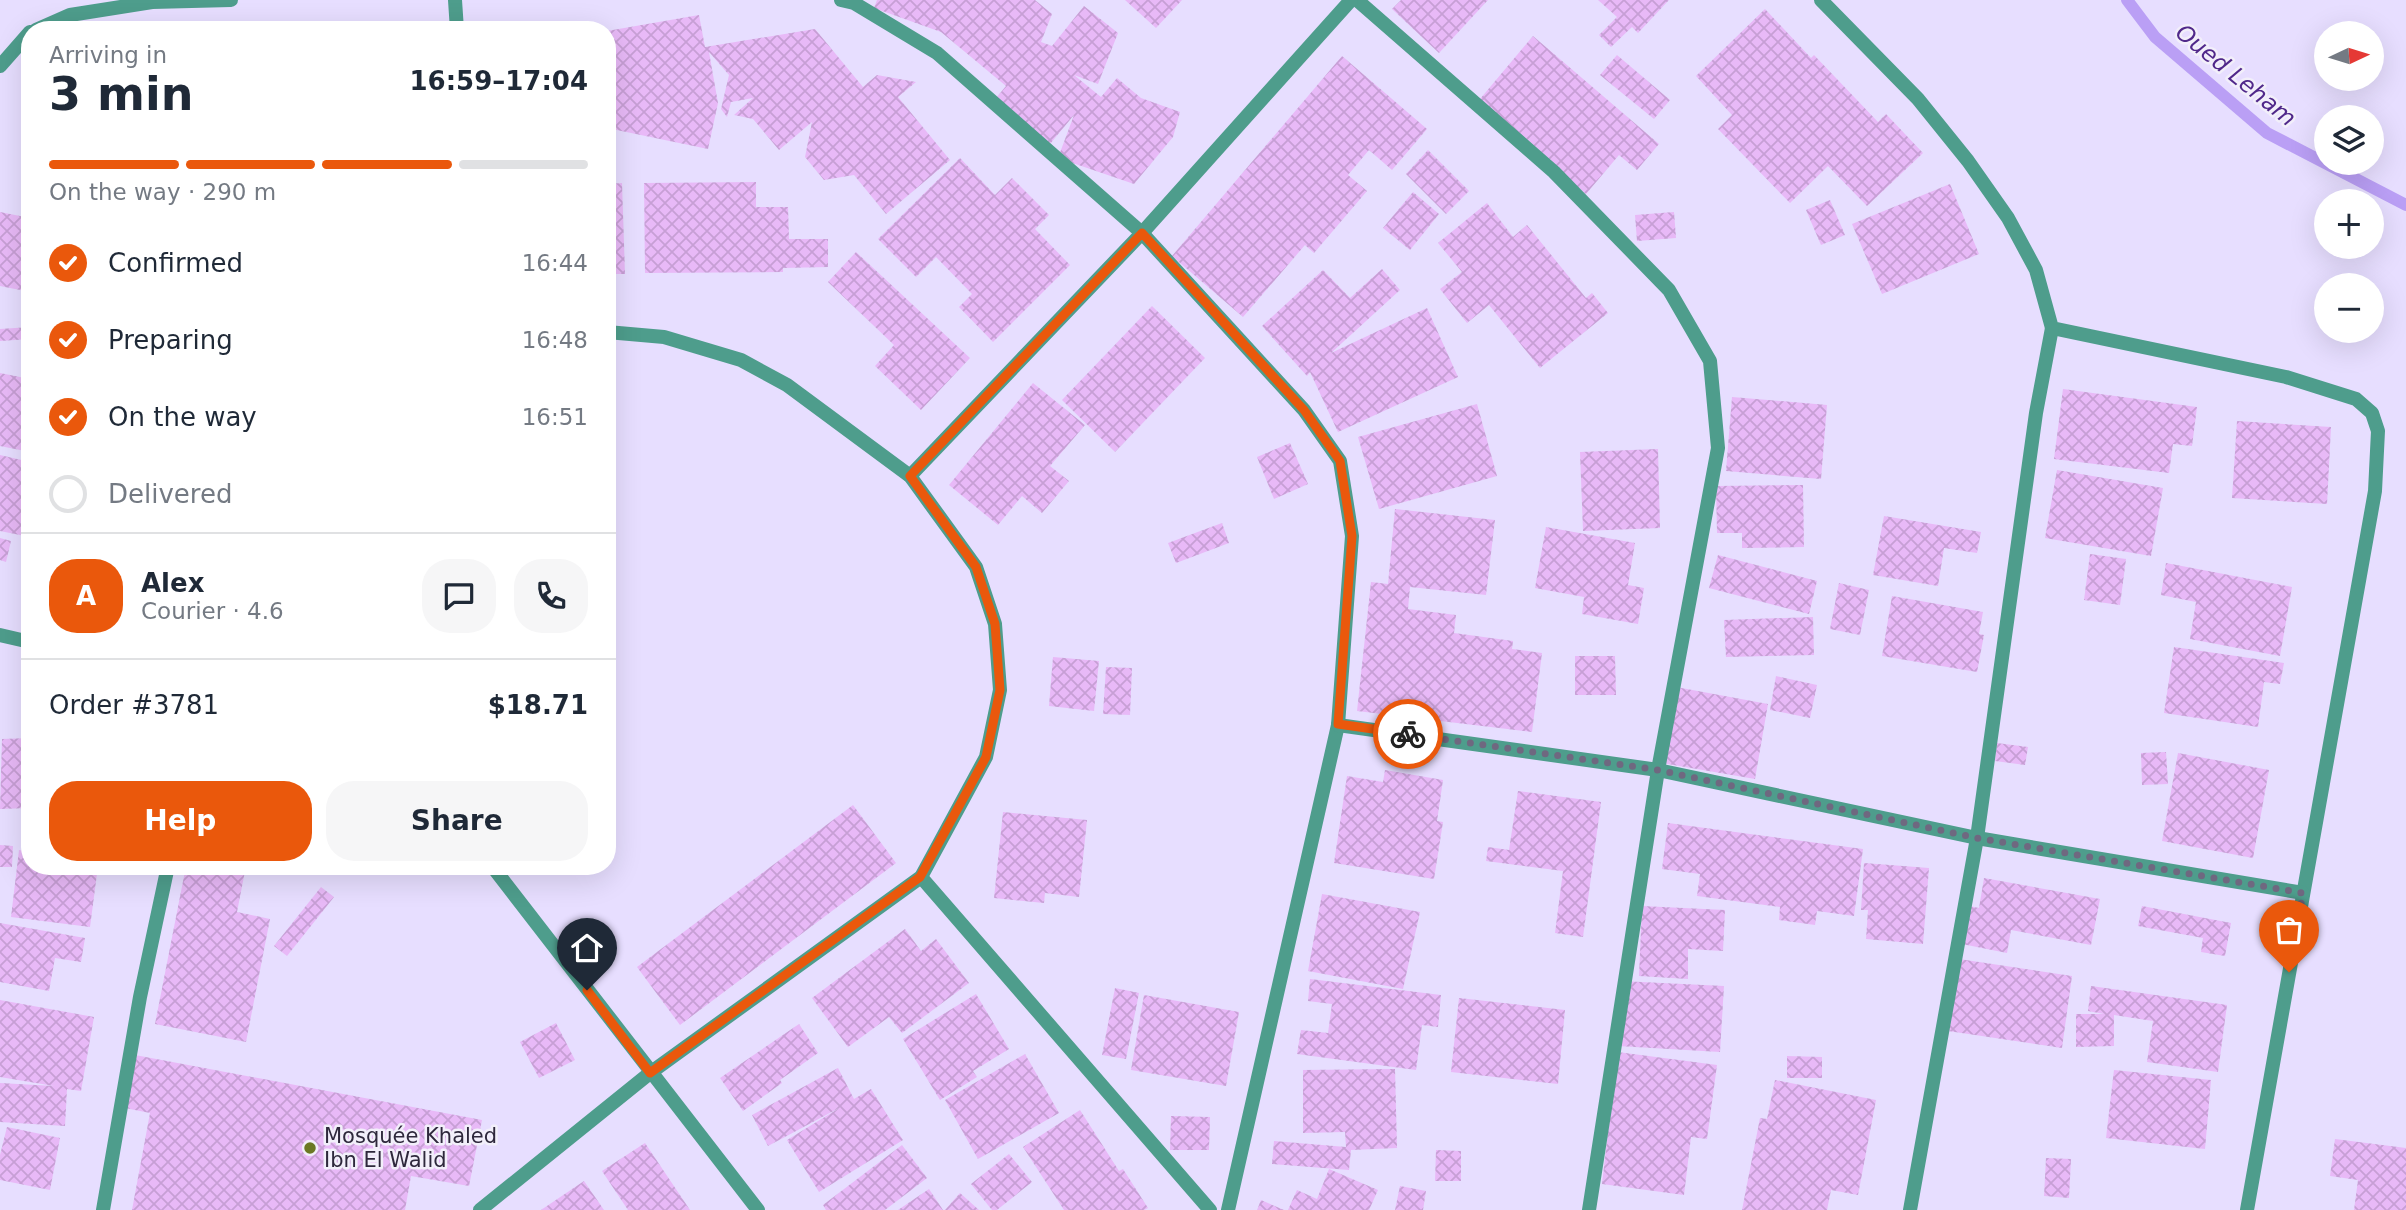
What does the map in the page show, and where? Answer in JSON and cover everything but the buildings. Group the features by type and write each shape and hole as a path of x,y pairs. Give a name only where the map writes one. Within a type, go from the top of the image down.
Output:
{"street":[{"path":"56,21 70,15 152,2 231,0"},
{"path":"455,0 456,21"},
{"path":"841,0 854,3 937,53 1142,233 1304,410 1340,461 1352,536 1338,724 1228,1210"},
{"path":"910,476 1142,233 1351,0"},
{"path":"1357,0 1554,172 1669,290 1710,361 1718,448 1658,770 1589,1210"},
{"path":"1821,0 1918,99 1976,172 2008,218 2036,270 2052,328 2036,413 1977,838 1910,1210"},
{"path":"0,66 21,42"},
{"path":"2052,328 2286,377 2356,399 2372,413 2378,431 2375,491 2247,1210"},
{"path":"480,1210 650,1073 920,877 986,757 1000,690 995,624 976,567 910,476 787,385 741,360 664,337 616,333"},
{"path":"0,635 21,640"},
{"path":"1338,724 1658,770 1977,838 2303,893"},
{"path":"103,1210 140,997 166,875"},
{"path":"499,875 758,1210"},
{"path":"920,877 1210,1210"}],"waterway":[{"name":"Oued Leham","path":"2127,0 2155,37 2267,133 2406,205"}],"way so far":[{"path":"1408,734 1658,770 1977,838 2303,893 2289,972"}],"place":[{"name":"Mosquée Khaled Ibn El Walid","path":"310,1148"}],"route":[{"path":"587,990 650,1073 920,877 986,757 1000,690 995,624 976,567 910,476 1142,233 1304,410 1340,461 1352,536 1338,724 1408,734"}]}
